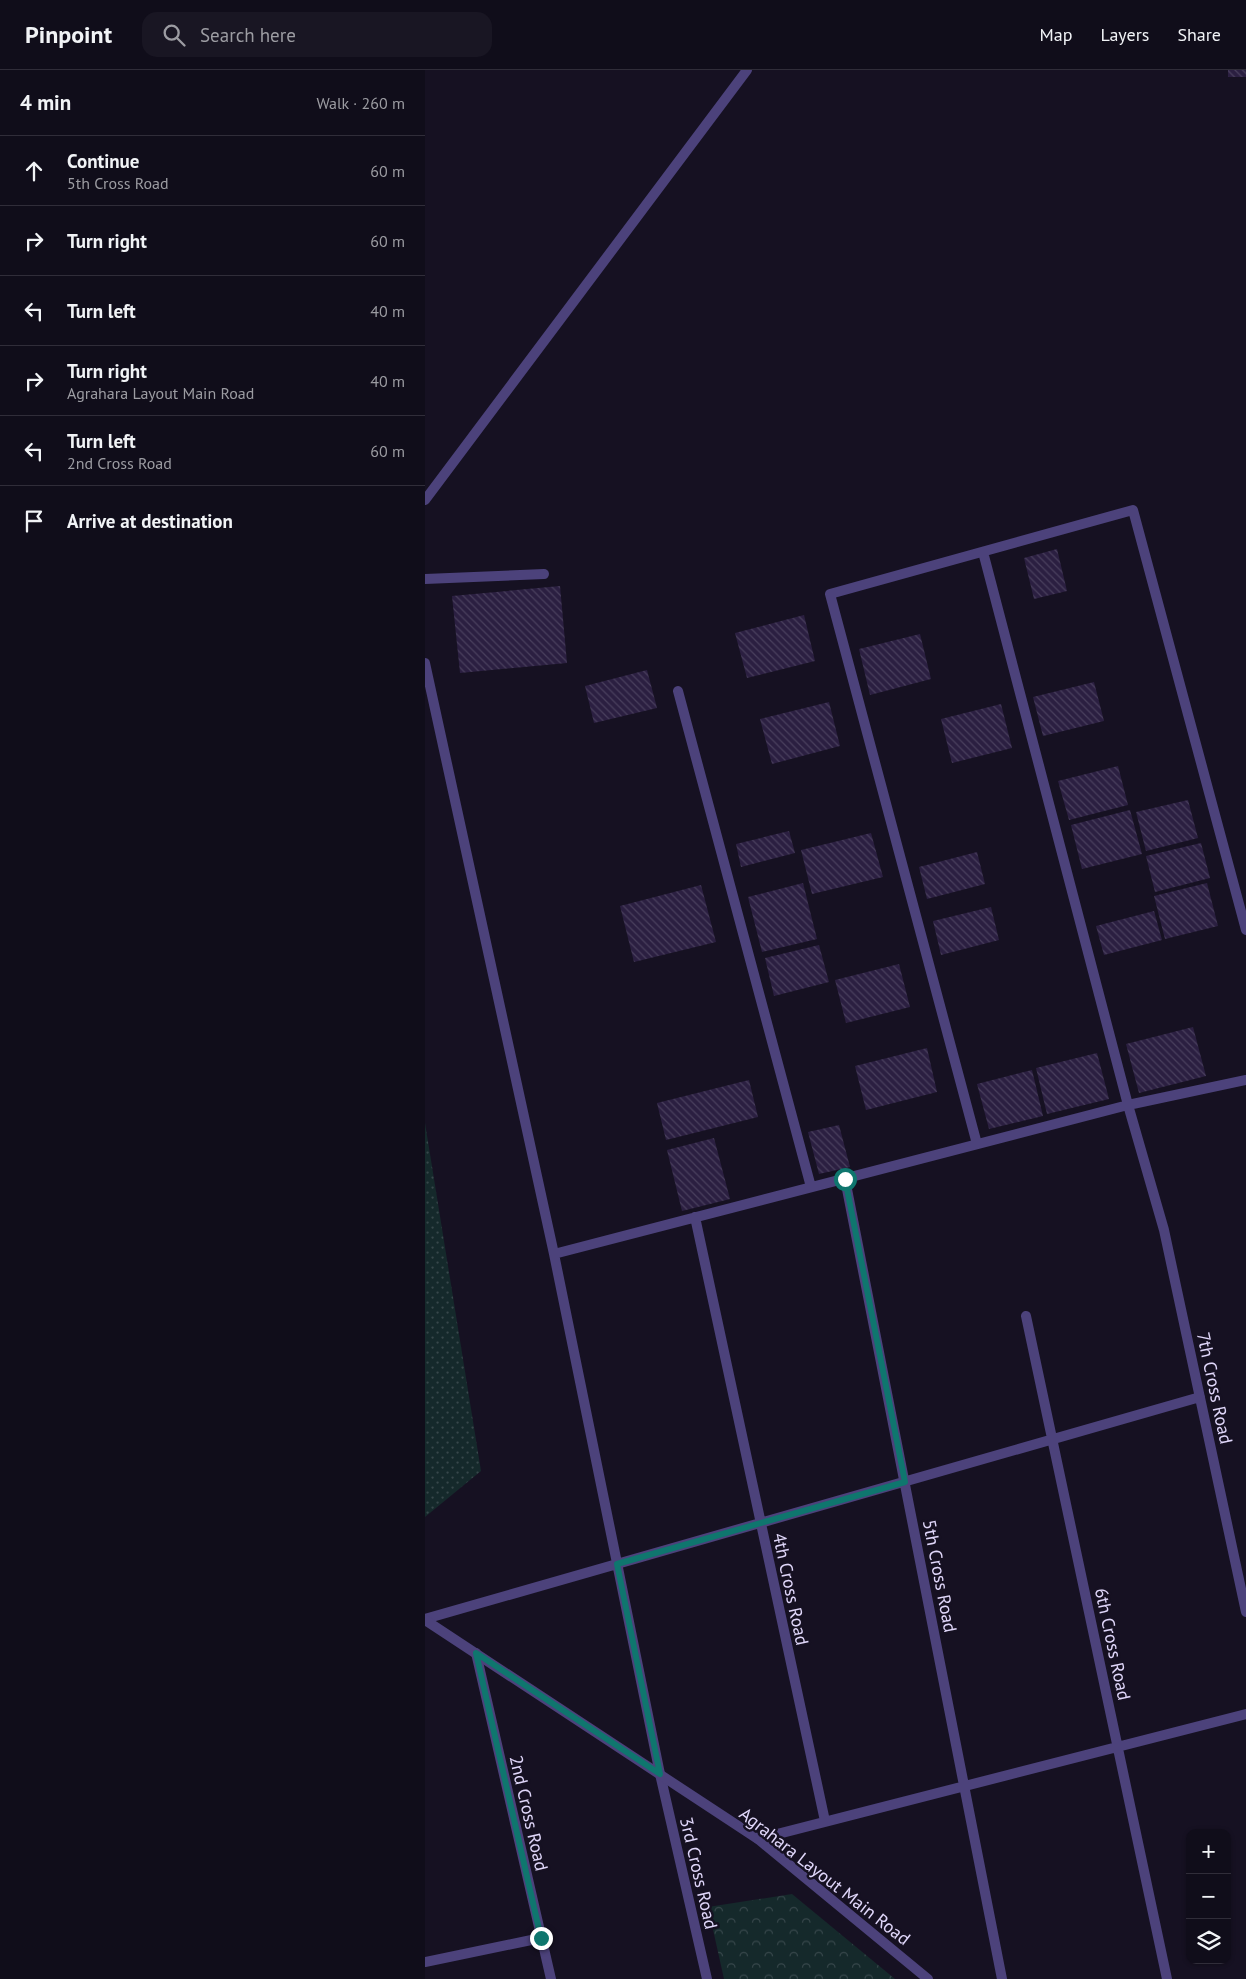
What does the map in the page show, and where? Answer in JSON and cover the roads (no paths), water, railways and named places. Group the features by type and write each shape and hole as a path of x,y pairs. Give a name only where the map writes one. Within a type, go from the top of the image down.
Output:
{"street":[{"path":"425,500 747,70"},
{"path":"977,1144 830,594 1133,510 1246,930"},
{"name":"7th Cross Road","path":"983,552 1128,1105 1164,1230 1246,1612"},
{"path":"425,579 544,574"},
{"name":"3rd Cross Road","path":"425,662 554,1254 660,1774 707,1979"},
{"path":"678,691 811,1187"},
{"path":"554,1254 1128,1105 1246,1080"},
{"name":"5th Cross Road","path":"845,1179 1002,1979"},
{"name":"4th Cross Road","path":"695,1217 825,1821"},
{"name":"6th Cross Road","path":"1026,1316 1167,1979"},
{"path":"425,1619 1200,1397"},
{"name":"Agrahara Layout Main Road","path":"425,1619 758,1839 928,1979"},
{"name":"2nd Cross Road","path":"476,1653 551,1979"},
{"path":"758,1839 1246,1714"},
{"path":"425,1962 541,1938"}]}
